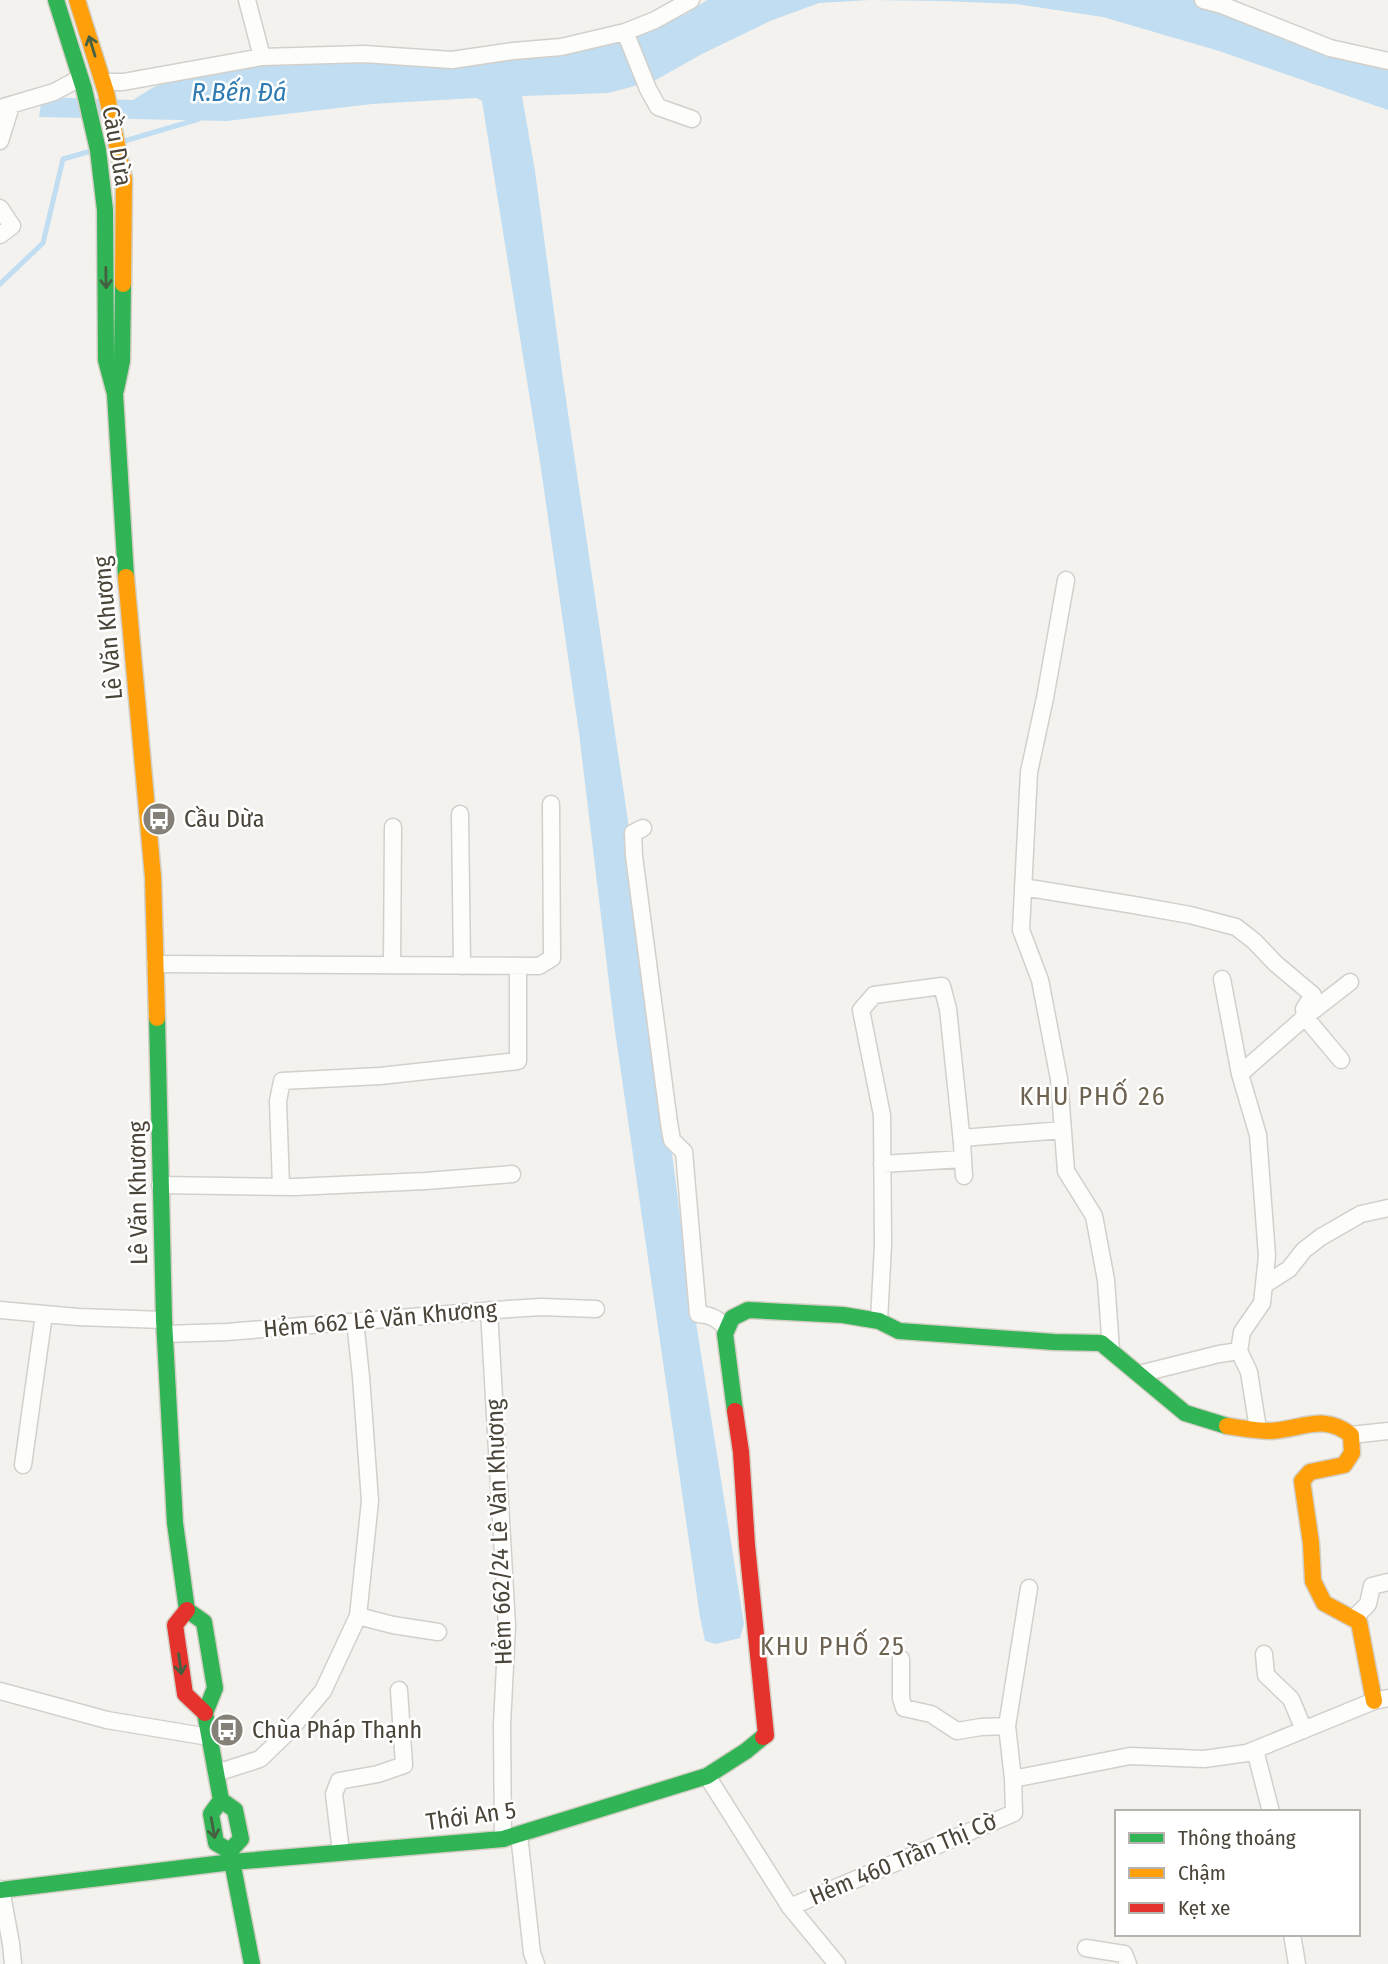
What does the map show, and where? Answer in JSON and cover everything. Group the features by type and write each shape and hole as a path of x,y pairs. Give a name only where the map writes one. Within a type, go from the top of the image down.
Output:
{"main road":[{"path":"56,0 82,84"},
{"path":"77,0 105,87"},
{"name":"Cầu Dừa","path":"82,84 98,150 105,210"},
{"name":"Cầu Dừa","path":"105,87 124,179 124,212"},
{"name":"Lê Văn Khương","path":"105,210 106,360 115,394 128,612 153,877 164,1327 176,1523 187,1610 204,1622 215,1688 205,1713 221,1800 235,1810 241,1839 231,1857 253,1964"},
{"name":"Lê Văn Khương","path":"115,394 122,361 124,212"},
{"path":"727,1329 732,1318 748,1310 843,1315 879,1321 899,1331 1101,1343 1185,1413 1222,1425 1268,1431 1325,1422 1341,1427 1351,1435 1352,1453 1344,1465 1310,1472 1302,1481 1314,1581 1324,1603 1359,1622 1381,1700"},
{"name":"Thới An 5","path":"0,1889 231,1857 341,1852 511,1836 707,1776 746,1751 766,1735 747,1545 741,1451 725,1334 727,1329"},
{"path":"187,1610 175,1626 185,1694 205,1713"},
{"path":"221,1800 211,1814 214,1833 216,1843 231,1857"}],"street":[{"path":"247,0 262,57"},
{"path":"105,87 262,57 364,54 452,60 561,47 626,33 691,0"},
{"path":"1203,0 1329,48 1388,61"},
{"path":"626,33 658,107 692,119"},
{"path":"0,141 5,107 82,84"},
{"path":"0,208 12,226 0,235"},
{"path":"1066,580 1029,772 1021,930 1040,979 1059,1079 1066,1171 1094,1216 1106,1280 1111,1350"},
{"path":"155,964 539,966 552,958 551,804"},
{"path":"460,814 462,966"},
{"path":"392,965 393,827"},
{"path":"643,828 633,833 634,856 669,1123 672,1140 684,1152 698,1314 718,1319 727,1329"},
{"path":"1023,887 1146,907 1236,927 1313,995 1304,1009 1306,1017 1341,1060"},
{"path":"281,1186 278,1101 282,1081 380,1076 518,1061 518,966"},
{"path":"1222,979 1240,1074 1258,1135 1267,1256 1262,1303 1242,1332 1239,1351 1249,1372 1258,1429"},
{"path":"1240,1074 1350,982"},
{"path":"879,1321 883,1245 882,1115 861,1010 874,995 942,986 948,1009 964,1176"},
{"path":"961,1138 1063,1130"},
{"path":"882,1164 963,1159"},
{"path":"160,1185 281,1186 412,1182 512,1174"},
{"path":"1264,1285 1289,1269 1304,1250 1321,1237 1361,1214 1388,1208"},
{"name":"Hẻm 662 Lê Văn Khương","path":"0,1310 227,1332 489,1310 541,1307 596,1309"},
{"name":"Hẻm 662/24 Lê Văn Khương","path":"489,1310 507,1626 502,1725 511,1836 536,1964"},
{"path":"23,1465 44,1314"},
{"path":"216,1773 260,1759 288,1732 323,1691 358,1616 370,1501 355,1321"},
{"path":"1139,1374 1239,1351"},
{"path":"1351,1435 1388,1431"},
{"path":"1353,1619 1368,1604 1372,1586 1388,1582"},
{"path":"1013,1779 1007,1726 1029,1588"},
{"path":"358,1616 438,1632"},
{"path":"1264,1654 1266,1675 1291,1699 1304,1730"},
{"path":"901,1659 901,1698 904,1708 932,1714 957,1731 1007,1726"},
{"path":"341,1852 334,1794 339,1782 378,1774 404,1765 400,1690"},
{"path":"0,1691 107,1720 209,1737"},
{"name":"Hẻm 460 Trần Thị Cờ","path":"790,1907 1014,1813 1013,1779 1130,1756 1204,1759 1247,1754 1381,1700"},
{"path":"1255,1750 1270,1810"},
{"path":"707,1776 790,1907 837,1964"},
{"path":"0,1889 13,1964"},
{"path":"1292,1936 1297,1964"},
{"path":"1086,1948 1124,1954 1128,1964"}],"water":[{"name":"R.Bến Đá","path":"707,0 870,0 819,3 770,21 654,81 608,93 522,96 640,903 684,1247 744,1624 740,1638 716,1644 705,1641 700,1617 614,1024 579,733 540,462 482,101 476,98 372,104 227,121 39,117 42,97 133,100 152,88 195,70 275,61 527,53 644,32 686,14"},
{"path":"870,0 1194,0 1388,55 1388,110 1219,51 1103,17 1016,4"}],"waterway":[{"path":"121,142 199,119"},
{"path":"0,284 43,243 63,159 91,151"}],"traffic: fast":[{"path":"56,0 84,89 98,150 105,210 106,360 115,394 126,577"},
{"path":"116,390 122,361 123,284"},
{"path":"157,1018 164,1320 175,1523 187,1610 204,1622 215,1688 205,1713 221,1800 235,1810 241,1839 230,1851"},
{"path":"735,1411 725,1334 732,1318 748,1310 843,1315 879,1321 899,1331 1101,1343 1185,1413 1227,1426"},
{"path":"0,1890 232,1862 503,1839 707,1776 763,1737"},
{"path":"221,1800 211,1814 216,1843 230,1851"},
{"path":"230,1851 252,1964"}],"traffic: slow":[{"path":"77,0 106,92 124,179 123,284"},
{"path":"126,577 153,877 157,1018"},
{"path":"1227,1426 1271,1431 1322,1424 1341,1428 1351,1435 1352,1453 1344,1465 1310,1472 1302,1481 1311,1543 1313,1581 1324,1603 1359,1622 1374,1701"}],"traffic: jam":[{"path":"735,1411 766,1735 763,1737"},
{"path":"187,1610 175,1625 185,1694 205,1713"}],"place":[{"name":"Cầu Dừa","path":"159,819"},
{"name":"Chùa Pháp Thạnh","path":"227,1730"}],"district":[{"name":"KHU PHỐ 26","path":"1093,1096"},
{"name":"KHU PHỐ 25","path":"833,1646"}]}
